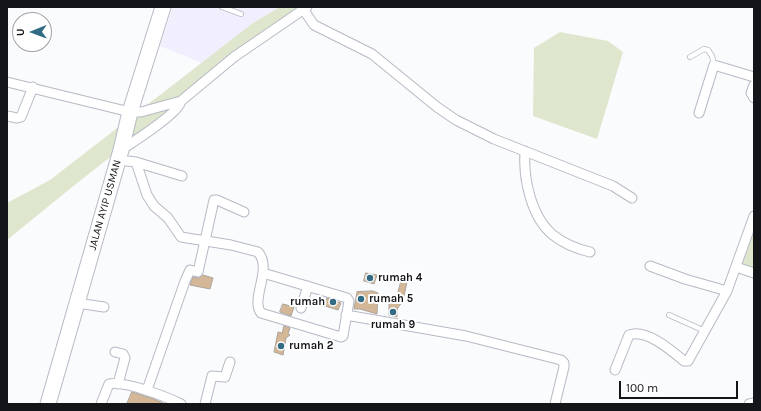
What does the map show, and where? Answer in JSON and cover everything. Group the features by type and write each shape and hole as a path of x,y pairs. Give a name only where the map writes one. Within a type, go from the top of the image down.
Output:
{"main road":[{"name":"JALAN AYIP USMAN","path":"48,404 120,155 130,112 163,7"}],"street":[{"path":"7,82 33,87 130,112 141,112 181,101 234,58 305,8 314,25 372,54 447,114 494,139 613,186 632,198"},
{"path":"699,114 714,65 754,77"},
{"path":"754,85 751,93 754,98"},
{"path":"7,116 17,118 21,117 33,87"},
{"path":"181,101 177,109 168,117 120,155 136,162 182,176"},
{"path":"525,151 524,165 530,192 539,218 553,235 576,248 590,252"},
{"path":"136,162 147,195 154,206 168,218 180,238 231,244 258,252 261,257 263,273 258,305 261,313 341,337 343,336 349,301 347,298 263,273"},
{"path":"147,390 190,270 198,272 214,200 244,212"},
{"path":"615,370 627,338 631,334 639,334 663,344 686,362 727,291 754,216"},
{"path":"650,266 685,279 727,291"},
{"path":"736,267 754,273"},
{"path":"301,308 308,286"},
{"path":"77,303 104,307"},
{"path":"346,315 466,336 561,360 564,363 564,368 555,404"},
{"path":"115,352 125,356 118,384"},
{"path":"205,404 212,376 225,377 230,362"},
{"path":"101,404 109,384 118,384 147,390 181,404"},
{"path":"749,404 754,403"}],"lane":[{"path":"222,7 241,14"},
{"path":"690,57 704,49 708,50 712,56 714,65"},
{"path":"669,315 705,331"}],"shaded area":[{"path":"165,7 280,7 253,23 202,63 160,46 172,9"}],"green space":[{"path":"280,7 312,7 267,33 7,240 7,203 50,180 253,23"},
{"path":"560,32 608,41 623,52 597,139 533,116 534,48"},
{"path":"749,235 754,237 754,272 734,265"}],"building":[{"name":"rumah 4","path":"366,273 377,275 374,284 364,281"},
{"path":"203,275 213,278 210,289 190,285 193,277 199,278"},
{"path":"401,282 407,282 403,301 397,309 397,317 389,315 389,296 396,298"},
{"path":"373,291 378,293 377,314 360,309 354,309 357,292"},
{"name":"rumah","path":"327,298 341,303 338,310 325,306"},
{"path":"283,304 294,307 291,316 280,312"},
{"name":"rumah 2","path":"284,326 290,328 288,334 290,335 286,338 283,355 274,352 278,332 282,333"},
{"path":"132,392 154,399 165,404 127,404"}],"place":[{"name":"rumah 4","path":"370,278"},
{"name":"rumah 5","path":"361,299"},
{"name":"rumah","path":"333,302"},
{"name":"rumah 9","path":"393,312"},
{"name":"rumah 2","path":"281,346"}]}
